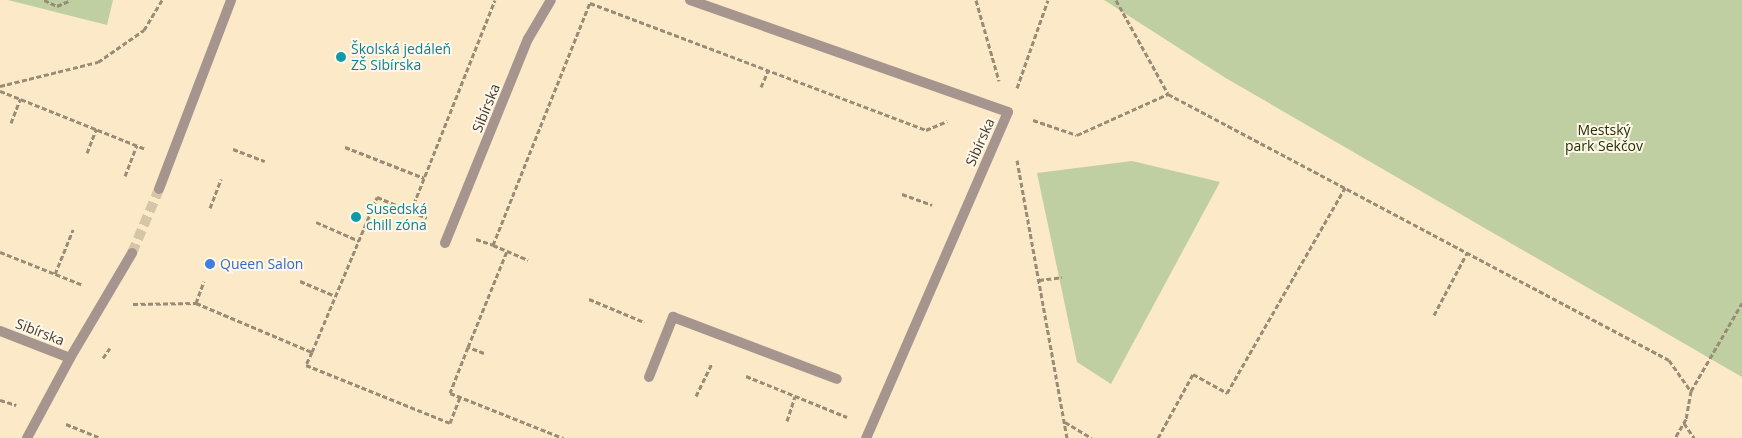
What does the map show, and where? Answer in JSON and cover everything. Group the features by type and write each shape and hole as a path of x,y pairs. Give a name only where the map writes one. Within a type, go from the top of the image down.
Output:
{"street":[{"path":"159,189 231,0"},
{"name":"Sibírska","path":"446,243 528,40 551,0"},
{"name":"Sibírska","path":"690,0 1008,112 866,438"},
{"path":"27,438 70,358 132,253"},
{"path":"649,378 673,317 837,379"},
{"name":"Sibírska","path":"0,331 70,358"}],"path":[{"path":"44,0 57,6 72,0"},
{"path":"0,86 98,62 144,30 162,0"},
{"path":"411,211 495,0"},
{"path":"976,0 1008,112 1067,438"},
{"path":"1008,112 1048,0"},
{"path":"1116,0 1168,94 1669,360 1691,390"},
{"path":"493,245 590,3 926,130 955,117"},
{"path":"761,87 768,71"},
{"path":"0,91 170,158"},
{"path":"1008,112 1077,135 1168,94"},
{"path":"10,123 20,99"},
{"path":"87,153 96,129"},
{"path":"125,176 136,145"},
{"path":"345,147 424,178"},
{"path":"233,149 265,161"},
{"path":"210,208 221,179"},
{"path":"1158,438 1193,374 1227,393 1345,188"},
{"path":"902,194 932,205"},
{"path":"460,397 450,423 306,365 377,197 528,260"},
{"path":"316,222 359,241"},
{"path":"55,274 73,230"},
{"path":"506,251 450,393 563,438"},
{"path":"0,252 107,295"},
{"path":"1434,314 1467,253"},
{"path":"1039,280 1062,277"},
{"path":"196,303 204,281"},
{"path":"300,281 336,296"},
{"path":"589,299 667,332"},
{"path":"126,313 130,304 196,303 312,352"},
{"path":"1676,438 1684,423 1691,390 1742,304"},
{"path":"70,358 106,358 114,340"},
{"path":"468,347 484,353"},
{"path":"696,396 709,362 718,365"},
{"path":"735,372 871,427"},
{"path":"787,421 795,396"},
{"path":"1064,422 1092,438"},
{"path":"1684,423 1694,438"}],"green space":[{"path":"8,0 113,0 107,25"},
{"name":"Mestský park Sekčov","path":"1104,0 1742,0 1742,377 1224,77"},
{"path":"1132,161 1220,182 1111,384 1077,362 1037,173"}],"tunnel":[{"path":"132,253 159,189"}],"place":[{"name":"Školská jedáleň ZŠ Sibírska","path":"341,57"},
{"name":"Susedská chill zóna","path":"356,217"},
{"name":"Queen Salon","path":"210,264"}]}
